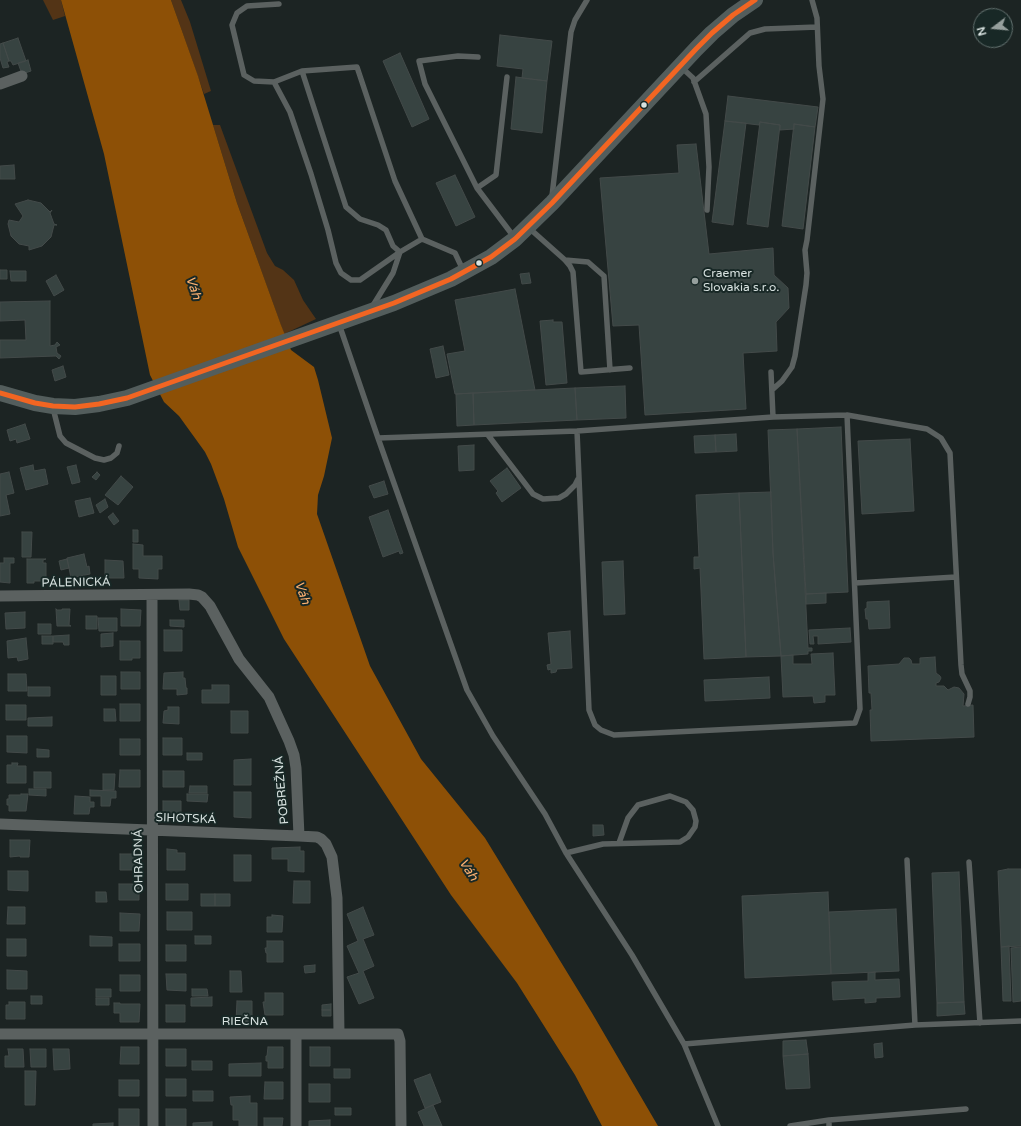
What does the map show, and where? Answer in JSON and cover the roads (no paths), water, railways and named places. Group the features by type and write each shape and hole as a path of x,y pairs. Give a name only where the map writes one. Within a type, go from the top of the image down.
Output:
{"street":[{"path":"0,393 26,401 53,406 83,406 127,398 145,393 423,292 464,272 491,257 528,227 712,33 755,0"},
{"path":"0,84 22,76"},
{"name":"POBREŽNÁ","path":"152,595 194,594 202,597 210,606 239,659 269,697 289,741 294,755 296,768 299,836 317,837 321,839 326,844 332,857 338,898 339,1034"},
{"name":"PÁLENICKÁ","path":"0,596 152,595"},
{"name":"OHRADNÁ","path":"152,595 153,1126"},
{"name":"SIHOTSKÁ","path":"0,824 299,836"},
{"name":"RIEČNA","path":"0,1034 398,1034 400,1040 401,1126"},
{"path":"296,1035 296,1126"}],"lane":[{"path":"552,203 571,32 575,20 586,0"},
{"path":"772,390 792,367 806,285 807,273 804,250 807,240 823,99 818,66 817,18 812,0"},
{"path":"279,4 247,6 237,13 232,25 244,75 254,81 274,82 302,71 357,68 395,181 422,239 456,253 464,272"},
{"path":"694,82 750,33 765,29 817,26"},
{"path":"478,57 458,56 419,61 425,84 477,188 515,239"},
{"path":"680,66 693,78 706,114 709,167 707,210"},
{"path":"302,71 346,207 360,219 378,225 386,230 393,246 400,252"},
{"path":"477,188 496,175 507,77"},
{"path":"274,82 290,112 328,230 336,263 341,272 351,280 360,280 400,252 422,239"},
{"path":"528,227 565,260 573,272 581,372 630,368"},
{"path":"370,311 393,273 400,252"},
{"path":"565,260 588,262 604,276 610,370"},
{"path":"338,322 468,690 493,736 545,814 566,853 632,955 684,1044 718,1126"},
{"path":"771,372 773,417"},
{"path":"53,406 60,436 66,443 95,458 104,460 114,456 118,451 119,446"},
{"path":"378,438 577,431 773,417 847,415 927,429 938,436 950,453 961,665 962,674 970,691 968,704"},
{"path":"577,431 589,710 595,725 614,735 855,723 860,709 847,415"},
{"path":"488,435 533,494 542,499 559,498 566,494 575,485 578,477"},
{"path":"855,583 956,577"},
{"path":"566,853 603,844 680,842 688,837 695,827 696,821 693,810 686,802 670,796 638,805 628,818 619,843"},
{"path":"906,860 915,1025"},
{"path":"969,862 980,1022"},
{"path":"684,1044 915,1025 1021,1021"},
{"path":"790,1126 966,1108"}],"water":[{"name":"Váh","path":"61,0 171,0 198,76 237,203 281,325 291,350 314,367 318,380 332,438 324,476 318,495 317,514 370,666 421,759 485,838 592,1013 658,1126 602,1126 575,1075 517,983 451,895 284,639 238,547 224,499 205,452 179,416 164,402 150,375 104,154"}],"place":[{"name":"Craemer Slovakia s.r.o.","path":"695,281"}]}
